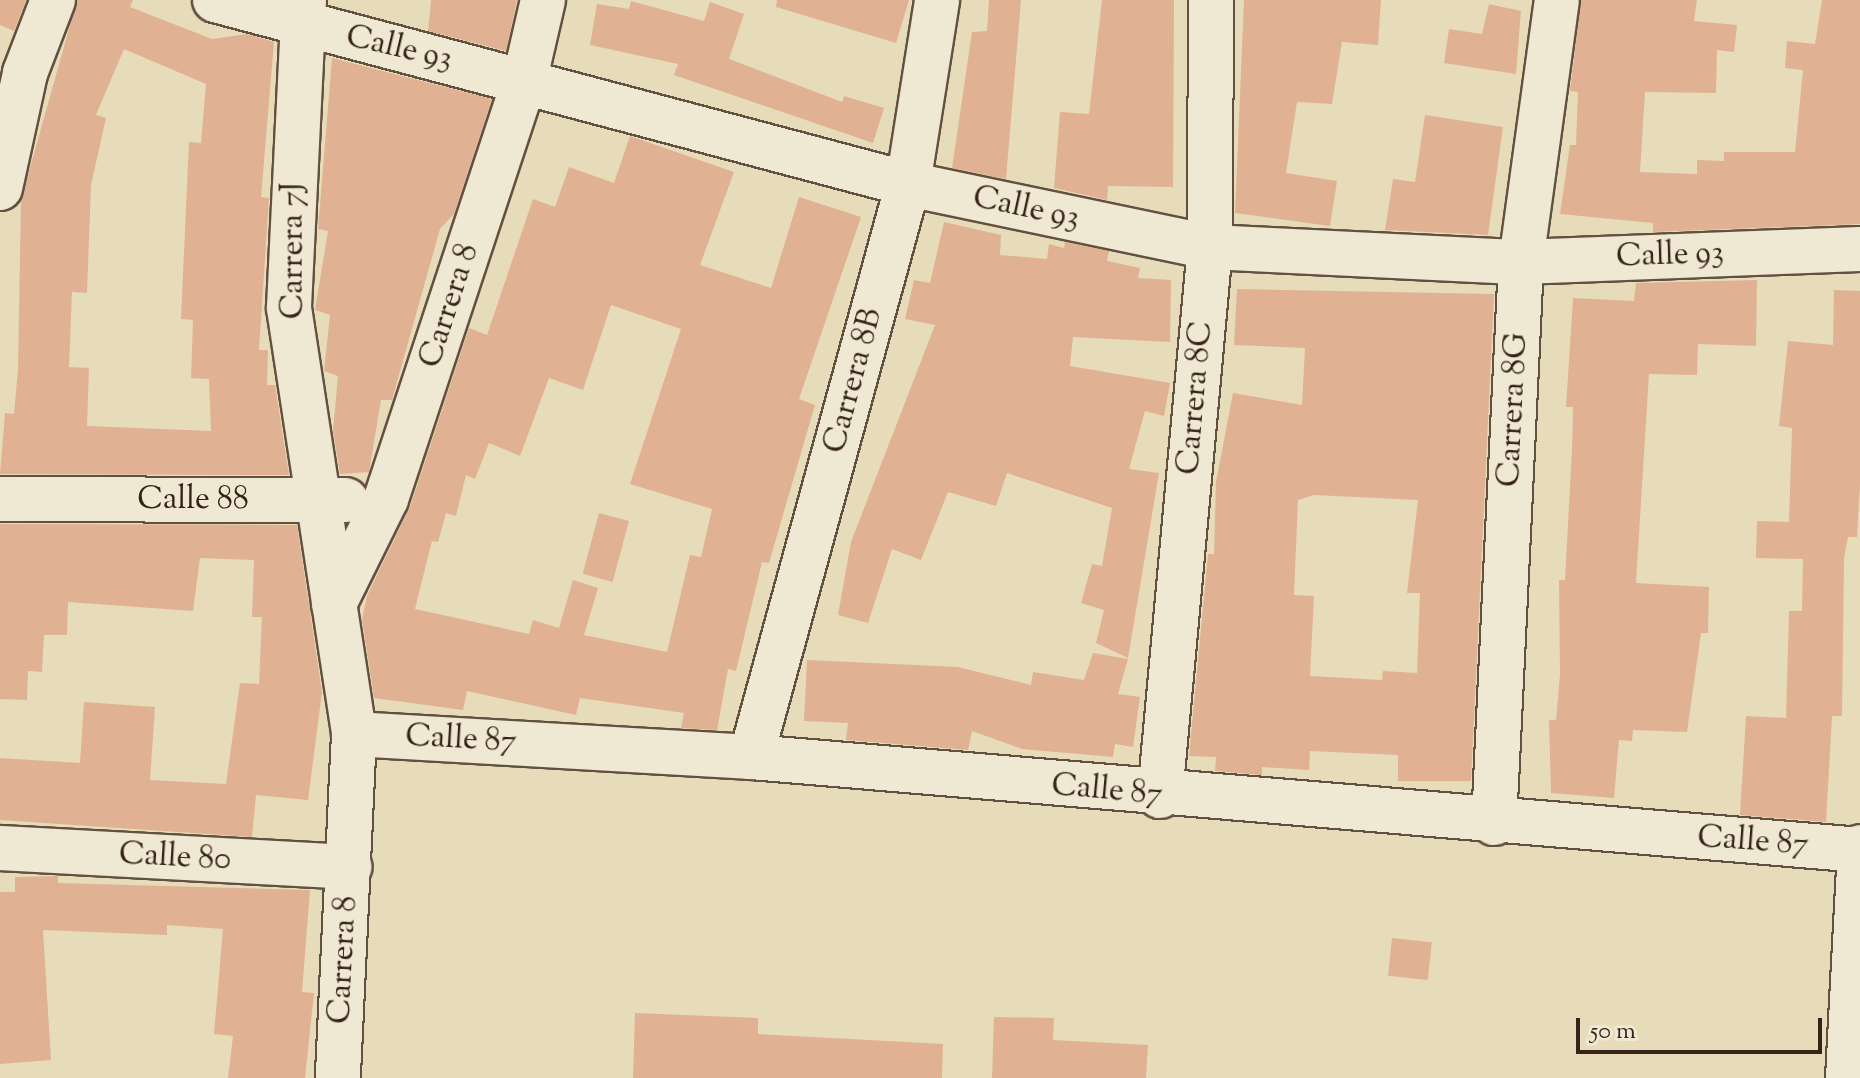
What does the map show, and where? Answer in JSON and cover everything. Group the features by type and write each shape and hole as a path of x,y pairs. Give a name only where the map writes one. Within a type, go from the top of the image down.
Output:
{"street":[{"path":"0,188 13,72 53,0"},
{"name":"Calle 93","path":"215,0 302,14 908,184 1210,247 1521,262 1860,249"},
{"name":"Carrera 8","path":"334,604 386,499 525,78 543,0"},
{"name":"Carrera 8B","path":"751,757 908,184 937,0"},
{"name":"Carrera 8C","path":"1160,796 1210,247 1211,0"},
{"name":"Carrera 8G","path":"1494,823 1521,262 1557,0"},
{"name":"Carrera 7J","path":"302,14 289,308 318,501"},
{"name":"Calle 88","path":"0,499 386,499"},
{"name":"Carrera 8","path":"318,501 354,734 338,1078"},
{"name":"Calle 87","path":"354,734 751,757 1160,796 1860,849"},
{"name":"Calle 80","path":"0,848 349,867"},
{"path":"1848,1078 1860,849"}],"building":[{"path":"0,0 26,0 14,31 0,25"},
{"path":"77,0 133,0 130,7 212,39 247,34 274,42 261,197 269,198 259,350 268,350 267,385 275,385 289,475 0,474 5,413 14,414 18,369 21,200","holes":["124,49 206,84 201,143 189,142 181,319 193,320 191,378 209,379 211,431 87,426 89,368 69,367 72,292 87,293 91,185 106,118 96,115"]},
{"path":"431,0 517,0 506,51 428,31"},
{"path":"777,0 909,0 896,43 776,7"},
{"path":"989,0 1021,0 1006,179 952,168 972,32 987,31"},
{"path":"1102,0 1174,0 1173,187 1108,186 1107,200 1054,188 1060,112 1089,114"},
{"path":"1244,0 1381,0 1378,45 1342,42 1332,104 1297,102 1286,173 1337,181 1330,226 1235,213"},
{"path":"1581,0 1697,0 1694,21 1737,25 1734,52 1717,50 1716,93 1645,92 1640,172 1697,174 1697,160 1724,161 1724,152 1795,152 1803,70 1785,68 1787,41 1815,44 1822,0 1860,0 1860,224 1653,232 1653,223 1560,214 1570,145 1576,145 1578,92 1570,91"},
{"path":"631,1 704,21 710,2 744,14 729,59 842,102 844,96 884,108 873,143 674,75 678,64 590,45 597,4 629,9"},
{"path":"1489,4 1521,11 1516,74 1444,63 1449,29 1482,34"},
{"path":"332,58 492,99 454,214 440,229 392,400 381,400 369,472 340,474 333,430 338,376 324,371 330,315 315,310 328,231 318,229"},
{"path":"1425,115 1503,127 1488,235 1385,230 1393,179 1415,182"},
{"path":"630,136 734,172 700,265 771,288 799,197 861,217 799,399 815,405 769,563 762,562 736,671 728,669 717,730 681,728 684,713 580,698 576,715 467,691 463,710 374,698 362,619 367,596 410,507 469,328 487,335 533,199 555,207 569,167 614,183","holes":["611,305 681,329 630,484 712,509 701,557 690,555 667,652 584,635 598,588 573,580 559,628 533,620 529,634 415,609 432,541 438,542 446,513 456,516 466,475 475,479 489,443 520,456 549,378 583,390"]},
{"path":"944,222 1001,235 1000,255 1047,259 1049,244 1064,248 1065,242 1109,251 1107,261 1140,268 1138,278 1171,280 1170,342 1073,337 1070,366 1170,383 1164,416 1145,411 1129,469 1159,473 1128,658 1096,643 1104,610 1081,603 1092,564 1102,566 1112,508 1007,473 996,506 948,492 921,560 892,549 868,623 838,615 851,542 935,325 905,319 914,280 930,283"},
{"path":"1757,280 1756,346 1698,344 1697,375 1649,374 1636,583 1709,587 1708,633 1701,633 1687,732 1633,730 1632,741 1619,740 1614,798 1551,793 1549,720 1556,720 1560,675 1559,580 1565,580 1572,450 1573,407 1566,407 1573,298 1634,301 1636,283"},
{"path":"1237,289 1494,294 1471,781 1398,781 1398,755 1310,751 1309,770 1262,767 1262,775 1215,771 1216,757 1189,756 1208,554 1214,554 1216,482 1233,393 1302,405 1305,348 1234,345","holes":["1314,495 1418,500 1407,593 1420,593 1417,673 1383,671 1382,680 1310,676 1314,596 1294,595 1298,500"]},
{"path":"1834,290 1860,291 1860,484 1857,537 1848,537 1844,558 1842,716 1832,716 1826,822 1740,815 1746,716 1786,718 1789,611 1802,611 1803,559 1756,558 1757,521 1789,522 1792,428 1779,426 1788,341 1833,345"},
{"path":"599,513 629,521 613,582 583,574"},
{"path":"0,524 297,525 322,692 308,800 256,795 252,837 0,820 0,758 80,763 84,702 155,707 150,780 226,784 240,683 259,684 262,617 252,617 254,560 200,558 193,611 68,602 67,635 44,635 42,672 28,671 27,700 0,699"},
{"path":"1093,653 1128,659 1118,694 1140,697 1133,747 1115,744 1113,757 1022,749 972,731 968,750 846,740 848,723 804,721 807,660 958,667 1031,685 1033,672 1084,680"},
{"path":"58,876 58,883 310,890 302,992 314,993 305,1078 228,1078 233,1036 214,1034 223,929 167,925 167,935 43,930 51,1060 0,1064 0,892 15,892 15,877"},
{"path":"1392,938 1432,942 1428,980 1388,976"},
{"path":"635,1013 758,1018 758,1034 943,1044 942,1078 633,1078"},
{"path":"994,1017 1054,1018 1053,1040 1148,1045 1146,1078 992,1078"}]}
